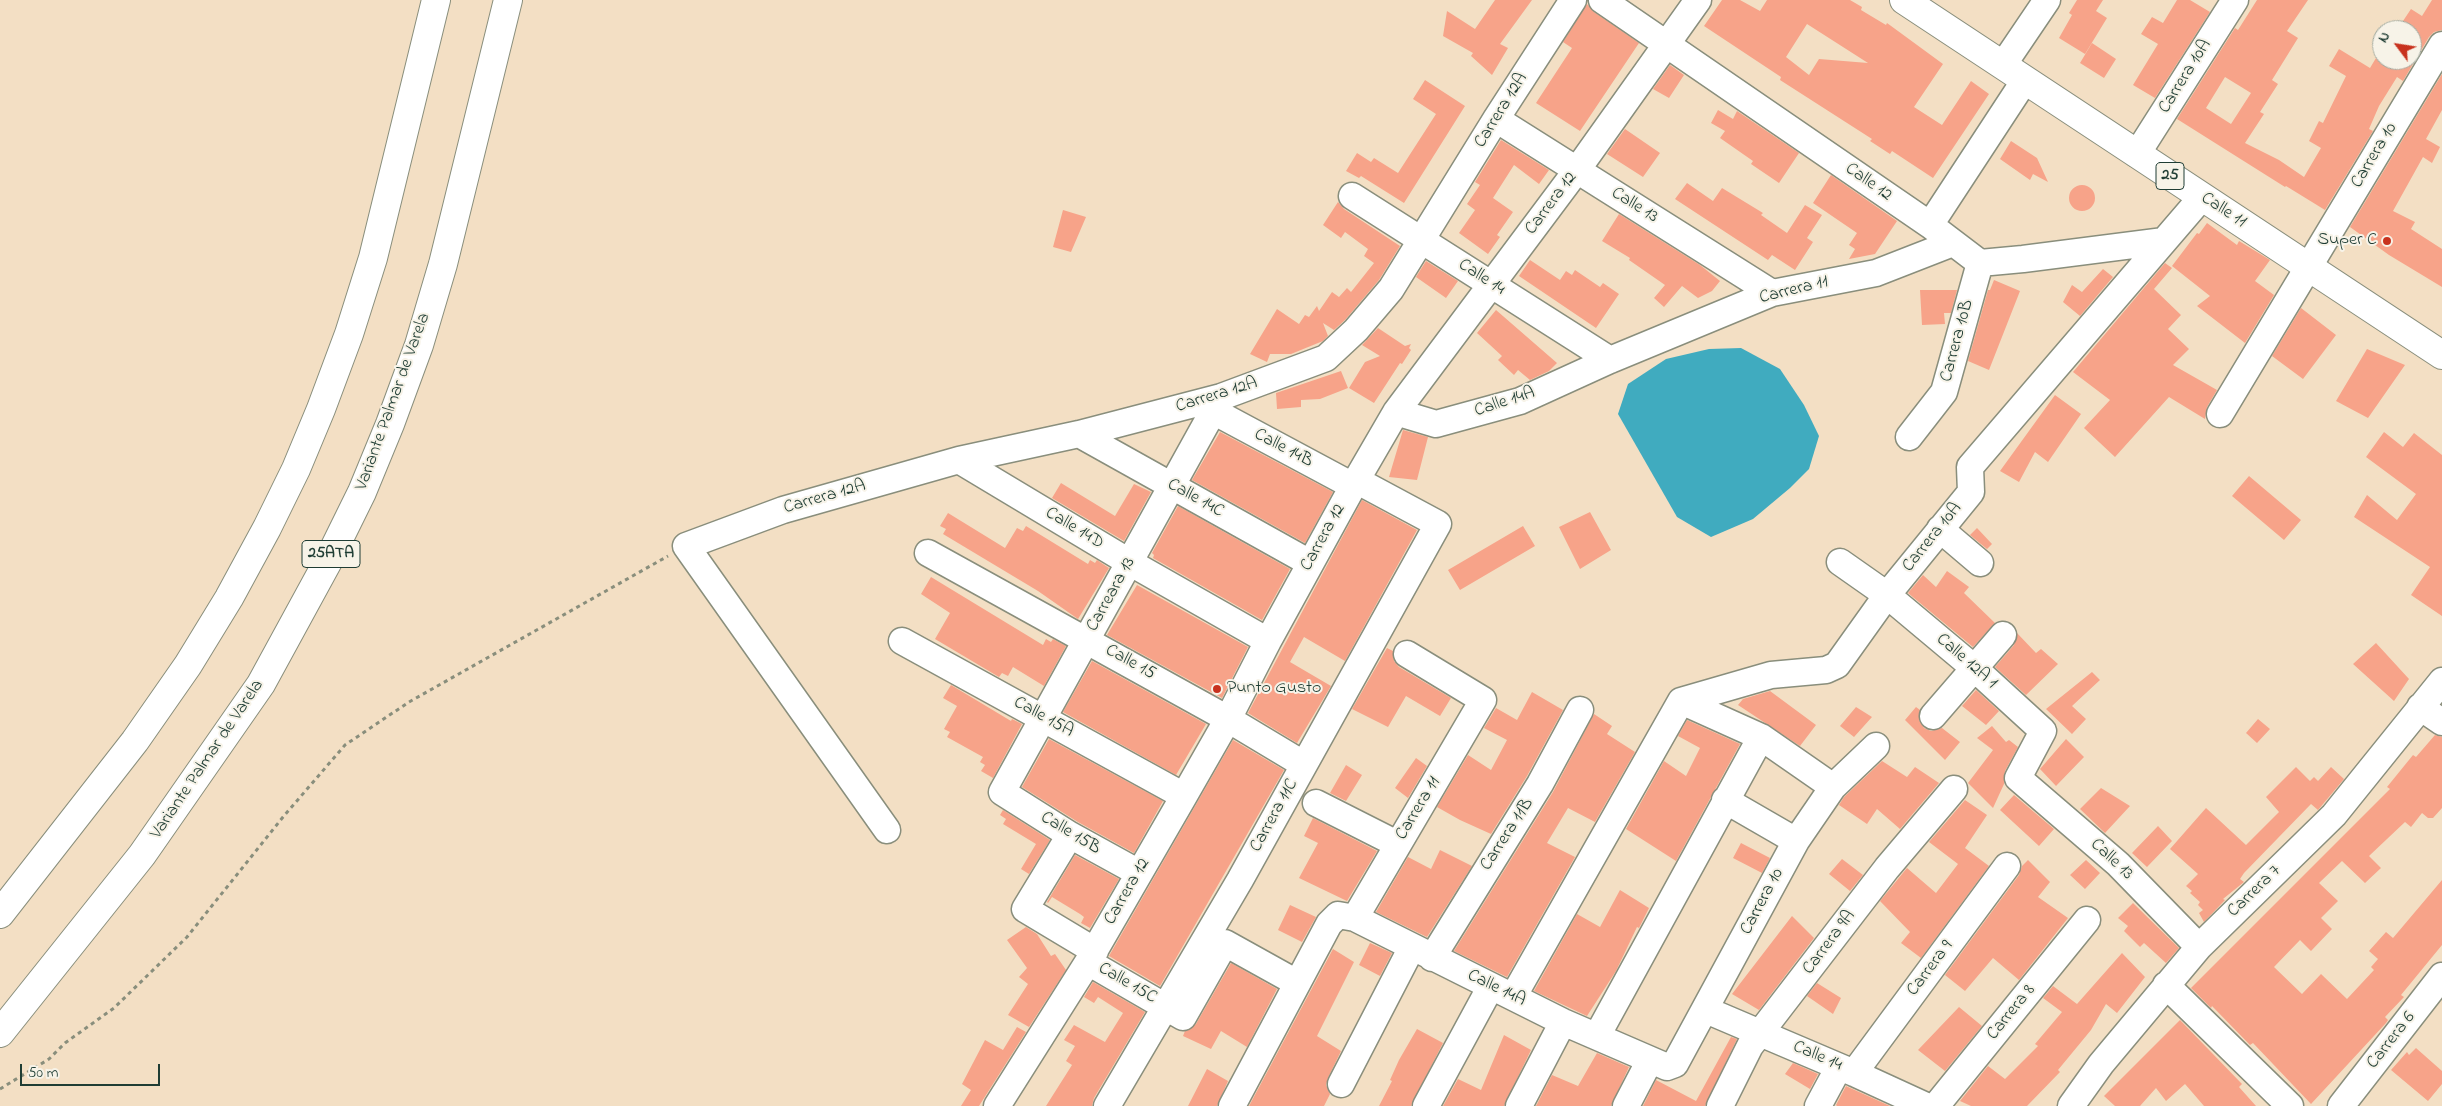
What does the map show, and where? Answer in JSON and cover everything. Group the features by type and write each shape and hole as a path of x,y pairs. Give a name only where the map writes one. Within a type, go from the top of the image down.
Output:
{"main road":[{"path":"0,914 135,741 188,665 230,598 280,503 321,409 349,334 367,277 436,0"},
{"name":"Variante Palmar de Varela","path":"0,1033 142,855 261,684 327,563 362,492 387,432 419,345 443,264 508,0"},
{"name":"Calle 11","path":"1904,0 2308,267 2440,349"}],"street":[{"name":"Carrera 12A","path":"686,546 783,510 959,460 1217,404 1326,358 1356,330 1391,289 1496,119 1573,0"},
{"name":"Calle 12","path":"1602,0 1667,43 1930,226 1980,263"},
{"name":"Carrera 12","path":"998,1106 1091,956 1184,796 1228,719 1354,483 1396,412 1577,170 1698,0"},
{"path":"2003,66 2047,0"},
{"name":"Carrera 10A","path":"2137,154 2235,0"},
{"name":"Carrera 10","path":"2220,414 2442,44"},
{"path":"1930,226 2025,80"},
{"name":"Calle 13","path":"1496,119 1772,293"},
{"name":"Calle 14","path":"1352,196 1610,360"},
{"name":"Carrera 10A","path":"1681,701 1771,675 1826,670 1837,665 1887,594 1971,492 1970,468 2202,197"},
{"path":"1980,263 2164,241"},
{"name":"Carrera 11","path":"1610,360 1772,293 1876,272 1953,243"},
{"name":"Carrera 10B","path":"1909,437 1944,392 1980,263"},
{"name":"Calle 14A","path":"1396,412 1436,424 1520,401 1610,360"},
{"name":"Calle 14B","path":"1217,404 1354,483 1438,524"},
{"name":"Carreara 13","path":"1002,792 1217,404"},
{"name":"Calle 14C","path":"1079,434 1310,563"},
{"name":"Calle 14D","path":"959,460 1129,562 1268,641"},
{"name":"Carrera 11C","path":"1107,1106 1240,880 1438,524"},
{"path":"1940,529 1980,563"},
{"path":"686,546 887,830"},
{"name":"Calle 15","path":"928,553 1087,639 1303,764"},
{"name":"Calle 12A 1","path":"1840,562 1887,594 1973,667 2043,731 2018,778"},
{"path":"1933,716 2003,634"},
{"name":"Calle 15A","path":"902,641 1184,796"},
{"name":"Carrera 11","path":"1355,918 1483,700 1407,654"},
{"name":"Carrera 7","path":"2071,1106 2101,1064 2199,947 2334,815 2442,681"},
{"path":"1426,1106 1502,991 1681,701 1761,737 1834,787"},
{"path":"2420,707 2442,722"},
{"name":"Carrera 11B","path":"1341,1084 1422,952 1540,784 1580,710"},
{"path":"1596,1036 1761,737"},
{"name":"Carrera 10","path":"1658,1063 1675,1064 1796,841 1834,787 1876,746"},
{"name":"Calle 13","path":"2018,778 2118,864 2199,947"},
{"name":"Carrera 9A","path":"1720,1106 1745,1054 1887,868 1954,789"},
{"name":"Calle 15B","path":"1002,792 1070,835 1139,873"},
{"path":"1725,800 1796,841"},
{"path":"1316,803 1397,844"},
{"name":"Calle 15C","path":"1070,835 1025,909 1166,1007 1183,1017 1226,943 1297,983"},
{"name":"Carrera 9","path":"1818,1106 2008,866"},
{"path":"1232,1106 1329,924 1338,916 1355,918"},
{"name":"Calle 14A","path":"1355,918 1563,1022 1658,1063"},
{"name":"Carrera 8","path":"1936,1106 2088,920"},
{"name":"Carrera 6","path":"2341,1106 2442,976"},
{"path":"2166,985 2290,1106"},
{"name":"Calle 14","path":"1706,1010 1926,1106"},
{"path":"1519,1106 1563,1022"},
{"path":"1626,1106 1658,1063"}],"path":[{"path":"0,1089 49,1058 65,1043 114,1008 187,937 283,817 345,745 409,702 686,546"}],"water":[{"path":"1741,348 1780,369 1804,405 1819,436 1809,469 1790,488 1753,519 1711,537 1677,517 1618,414 1628,384 1666,359 1709,349"}],"building":[{"path":"1495,0 1532,0 1500,44 1508,48 1492,75 1471,56 1473,53 1443,36 1447,11 1475,29"},
{"path":"1722,0 1740,0 1760,11 1767,0 1850,0 1862,7 1861,10 1886,25 1887,23 1943,64 1914,107 1942,125 1971,81 1989,94 1933,178 1892,151 1890,154 1870,141 1872,139 1780,80 1781,77 1704,26","holes":["1807,24 1868,63 1819,59 1809,75 1786,57"]},
{"path":"2077,0 2103,0 2096,11 2107,18 2085,54 2059,38 2072,15 2069,13"},
{"path":"2177,0 2190,0 2210,12 2155,98 2133,85 2158,44 2141,34 2152,17 2163,23"},
{"path":"2257,0 2308,0 2287,31 2298,38 2272,80 2278,84 2260,112 2264,114 2245,143 2279,160 2304,177 2321,148 2309,141 2319,121 2323,123 2346,76 2329,66 2339,49 2370,68 2372,65 2372,70 2410,70 2403,81 2397,77 2379,106 2369,129 2373,131 2325,210 2177,119 2235,28 2238,30","holes":["2225,77 2251,93 2231,124 2206,108"]},
{"path":"2432,0 2442,0 2442,30 2434,32 2422,49 2422,20 2404,20 2411,9 2422,16"},
{"path":"1587,4 1594,12 1639,43 1580,131 1536,103 1572,48 1563,42"},
{"path":"2092,43 2116,59 2104,78 2080,63"},
{"path":"1670,65 1684,75 1669,98 1653,89"},
{"path":"2442,74 2442,110 2426,139 2440,147 2432,163 2423,157 2393,211 2415,222 2411,229 2442,249 2442,287 2389,255 2350,227"},
{"path":"1425,80 1465,106 1404,203 1361,176 1359,178 1346,171 1357,153 1371,162 1374,158 1398,173 1436,114 1413,99"},
{"path":"1718,110 1733,119 1737,111 1799,153 1779,183 1751,164 1753,161 1720,138 1725,131 1711,123"},
{"path":"1625,129 1660,153 1643,177 1607,154"},
{"path":"1501,140 1549,170 1539,184 1514,165 1493,198 1513,212 1497,235 1500,237 1488,254 1459,233 1475,210 1467,204 1480,185 1475,182"},
{"path":"2011,141 2037,158 2048,182 2033,174 2030,180 2000,159"},
{"path":"1831,175 1897,221 1875,254 1849,259 1855,249 1849,245 1857,233 1813,203"},
{"path":"1687,183 1713,201 1722,188 1763,213 1761,215 1787,233 1805,205 1822,215 1807,238 1813,242 1795,270 1772,255 1768,260 1675,199"},
{"path":"2082,185 2091,189 2095,198 2091,207 2082,211 2073,207 2069,198 2073,189"},
{"path":"1338,202 1344,209 1400,246 1379,280 1345,320 1334,330 1323,323 1328,336 1323,341 1291,354 1270,354 1267,362 1250,354 1277,309 1299,324 1305,315 1309,317 1317,306 1319,311 1332,292 1339,297 1347,288 1351,292 1374,263 1364,256 1368,249 1345,232 1341,238 1323,225"},
{"path":"1063,210 1086,217 1071,252 1053,247"},
{"path":"1619,214 1700,265 1720,281 1712,291 1698,298 1682,286 1664,307 1654,298 1665,285 1629,260 1630,258 1602,241"},
{"path":"2207,223 2237,245 2239,241 2270,260 2255,281 2274,295 2245,343 2197,306 2210,296 2172,266"},
{"path":"1530,260 1560,280 1566,271 1572,275 1575,270 1600,287 1603,283 1619,294 1596,328 1519,276"},
{"path":"1426,261 1458,281 1446,298 1416,277"},
{"path":"2165,263 2172,268 2154,289 2181,315 2168,329 2189,349 2173,365 2217,390 2207,407 2205,419 2169,397 2115,457 2084,428 2110,400 2073,372"},
{"path":"2103,269 2113,277 2080,316 2063,302 2072,285 2082,292"},
{"path":"1994,280 2020,291 1989,370 1968,361 1988,290 1990,290"},
{"path":"1920,290 1957,290 1951,313 1944,313 1945,324 1922,325"},
{"path":"2301,308 2336,335 2303,379 2272,356"},
{"path":"1496,310 1557,363 1549,371 1530,380 1518,370 1514,375 1498,360 1502,356 1477,333"},
{"path":"1378,328 1405,346 1411,344 1409,348 1411,350 1402,364 1400,363 1374,403 1349,388 1365,362 1380,356 1362,345"},
{"path":"2367,349 2405,365 2368,418 2336,401"},
{"path":"1341,371 1348,388 1320,399 1301,400 1301,407 1277,409 1276,393"},
{"path":"2055,395 2081,414 2048,462 2035,452 2019,482 2000,471"},
{"path":"1403,430 1428,437 1417,480 1389,477"},
{"path":"1220,432 1333,492 1305,543 1192,480"},
{"path":"2384,432 2403,447 2414,433 2442,455 2442,616 2411,595 2430,567 2354,517 2367,495 2397,520 2416,494 2366,457"},
{"path":"2249,476 2301,520 2284,540 2232,496"},
{"path":"1061,483 1115,516 1134,484 1151,492 1124,541 1052,498"},
{"path":"1362,500 1417,530 1345,661 1304,637 1290,662 1331,686 1297,743 1248,713"},
{"path":"1178,506 1290,569 1262,620 1153,558 1154,555 1152,553"},
{"path":"1590,512 1611,550 1580,569 1559,527"},
{"path":"948,513 1005,548 1017,528 1023,531 1026,526 1088,564 1090,560 1095,563 1097,560 1109,568 1078,619 1038,591 943,534 946,529 940,526"},
{"path":"1523,526 1535,546 1460,590 1448,570"},
{"path":"1977,528 1992,544 1987,549 1970,535"},
{"path":"1947,571 1969,587 1964,593 1995,623 1973,647 1908,593 1923,575 1936,587"},
{"path":"931,577 1043,645 1046,639 1051,642 1053,639 1066,646 1044,686 1013,667 1008,676 1002,673 999,677 935,639 950,613 921,594"},
{"path":"1137,585 1248,647 1222,698 1107,635"},
{"path":"2017,633 2036,653 2041,649 2058,664 2026,695 1995,667 2014,645"},
{"path":"2376,643 2409,679 2394,701 2353,664"},
{"path":"1387,648 1393,651 1394,661 1399,667 1451,698 1440,716 1406,696 1388,727 1352,709"},
{"path":"1092,661 1206,724 1176,775 1063,712"},
{"path":"2092,672 2100,680 2072,706 2086,719 2072,734 2046,709"},
{"path":"951,685 1011,721 1012,719 1022,724 993,778 981,771 985,765 980,762 983,757 947,737 950,732 944,729 957,706 943,698"},
{"path":"1976,690 1999,711 1986,725 1962,706"},
{"path":"1770,691 1816,725 1800,746 1738,705 1743,699"},
{"path":"1532,692 1563,710 1527,776 1491,834 1437,807 1468,755 1491,770 1507,740 1484,728 1496,708 1517,720"},
{"path":"1856,707 1872,717 1854,737 1840,726"},
{"path":"1916,707 1920,710 1919,720 1924,728 1931,731 1942,728 1960,742 1945,760 1905,720"},
{"path":"1594,714 1612,726 1607,734 1635,752 1595,822 1568,808 1547,843 1575,857 1507,977 1454,951 1553,792"},
{"path":"2258,719 2270,729 2257,743 2246,733"},
{"path":"1687,720 1740,744 1676,861 1626,829 1664,761 1686,776 1700,748 1678,736"},
{"path":"1992,726 2006,742 2009,740 2018,747 2005,771 2004,784 1993,808 1968,783 1993,750 1977,738"},
{"path":"2435,735 2442,737 2442,808 2433,818 2428,818 2422,813 2411,827 2405,822 2369,856 2381,868 2365,883 2342,861 2319,883 2338,901 2321,918 2332,929 2311,951 2300,940 2274,967 2302,994 2321,974 2347,999 2374,970 2371,967 2378,959 2369,951 2386,932 2393,938 2442,880 2442,945 2401,995 2404,997 2385,1017 2388,1020 2386,1023 2311,1104 2253,1043 2250,1045 2212,1006 2211,1008 2191,988 2390,789 2387,787 2413,755 2416,757"},
{"path":"1049,739 1163,801 1134,853 1078,822 1022,787"},
{"path":"2066,739 2084,757 2056,786 2040,769"},
{"path":"1233,740 1284,770 1160,986 1109,956"},
{"path":"1416,758 1427,766 1408,798 1395,788"},
{"path":"1882,761 1907,777 1915,767 1939,783 1900,829 1877,809 1867,824 1839,805 1844,797"},
{"path":"1346,765 1362,775 1346,801 1330,793"},
{"path":"2296,767 2310,781 2314,777 2318,781 2331,767 2344,779 2318,810 2311,804 2244,873 2240,879 2244,882 2223,899 2225,900 2204,922 2199,913 2203,910 2198,905 2200,902 2190,893 2192,891 2186,886 2198,874 2170,849 2206,808 2246,845 2279,812 2266,797"},
{"path":"2101,788 2130,806 2105,833 2080,809"},
{"path":"2014,795 2054,829 2039,846 2000,810"},
{"path":"1965,800 1987,815 1965,848 1989,866 1921,958 1901,943 1910,932 1880,901 1907,868 1936,893 1958,864 1929,842"},
{"path":"1003,810 1050,840 1029,874 1021,869 1036,844 1003,824 1006,819 1000,815"},
{"path":"1313,818 1377,851 1347,901 1299,878 1318,843 1304,836"},
{"path":"2158,826 2172,841 2147,867 2132,853"},
{"path":"1741,843 1770,858 1762,873 1733,858"},
{"path":"1440,850 1472,866 1427,937 1376,912 1408,857 1431,869"},
{"path":"1075,855 1119,879 1090,928 1081,923 1084,917 1052,897 1047,902"},
{"path":"1842,859 1863,875 1850,891 1829,874"},
{"path":"2028,860 2050,882 2038,897 2068,918 2019,980 1993,958 1965,991 1945,975"},
{"path":"2086,860 2100,873 2085,889 2070,875"},
{"path":"1620,890 1649,908 1639,928 1637,927 1616,971 1587,1016 1534,991 1577,914 1600,927"},
{"path":"2133,903 2179,948 2166,963 2144,943 2140,947 2124,931 2128,926 2118,918"},
{"path":"1290,905 1316,917 1302,942 1278,930"},
{"path":"1792,916 1814,938 1759,1010 1732,994"},
{"path":"1026,927 1037,934 1051,956 1055,954 1066,970 1029,1027 1008,1015 1028,984 1019,977 1027,968 1007,940"},
{"path":"1370,943 1392,953 1380,976 1359,965"},
{"path":"1333,949 1354,962 1317,1036 1341,1051 1328,1078 1326,1085 1330,1094 1324,1106 1249,1106"},
{"path":"2122,953 2145,977 2117,1013 2106,1004 2091,1030 2058,1070 2060,1072 2027,1106 1971,1106 1960,1101 1988,1066 2005,1079 2038,1046 2035,1044 2062,1012 2043,998 2053,986 2077,1004"},
{"path":"1231,963 1277,989 1247,1047 1221,1031 1211,1049 1183,1036 1185,1031 1196,1024"},
{"path":"1093,982 1145,1012 1094,1098 1092,1106 1046,1106 1072,1065 1066,1061 1075,1046 1064,1040 1074,1025 1105,1042 1123,1013 1098,997 1094,1003 1084,997"},
{"path":"1817,983 1841,998 1833,1014 1807,996"},
{"path":"1959,1007 1982,1026 1945,1071 1918,1050"},
{"path":"2180,1020 2242,1084 2239,1087 2256,1106 2204,1106 2185,1084 2166,1101 2156,1088 2140,1106 2115,1106 2104,1096"},
{"path":"1017,1027 1026,1032 979,1106 961,1106 971,1090 962,1084 985,1040 1003,1050"},
{"path":"1417,1029 1443,1043 1411,1106 1379,1106 1392,1081 1390,1080 1399,1060"},
{"path":"1504,1035 1531,1050 1504,1106 1443,1106 1458,1079 1481,1090"},
{"path":"1731,1037 1737,1039 1705,1106 1643,1106 1656,1080 1696,1101"},
{"path":"2416,1048 2442,1071 2442,1084 2428,1101 2391,1070 2407,1052 2409,1055"},
{"path":"1597,1053 1629,1067 1611,1106 1536,1106 1552,1075 1578,1086"},
{"path":"1793,1063 1818,1074 1810,1089 1785,1074"},
{"path":"1207,1069 1228,1081 1217,1106 1188,1106"},
{"path":"1846,1086 1890,1106 1837,1106"}],"place":[{"name":"Super C","path":"2387,241"},
{"name":"Punto Gusto","path":"1217,689"}]}
